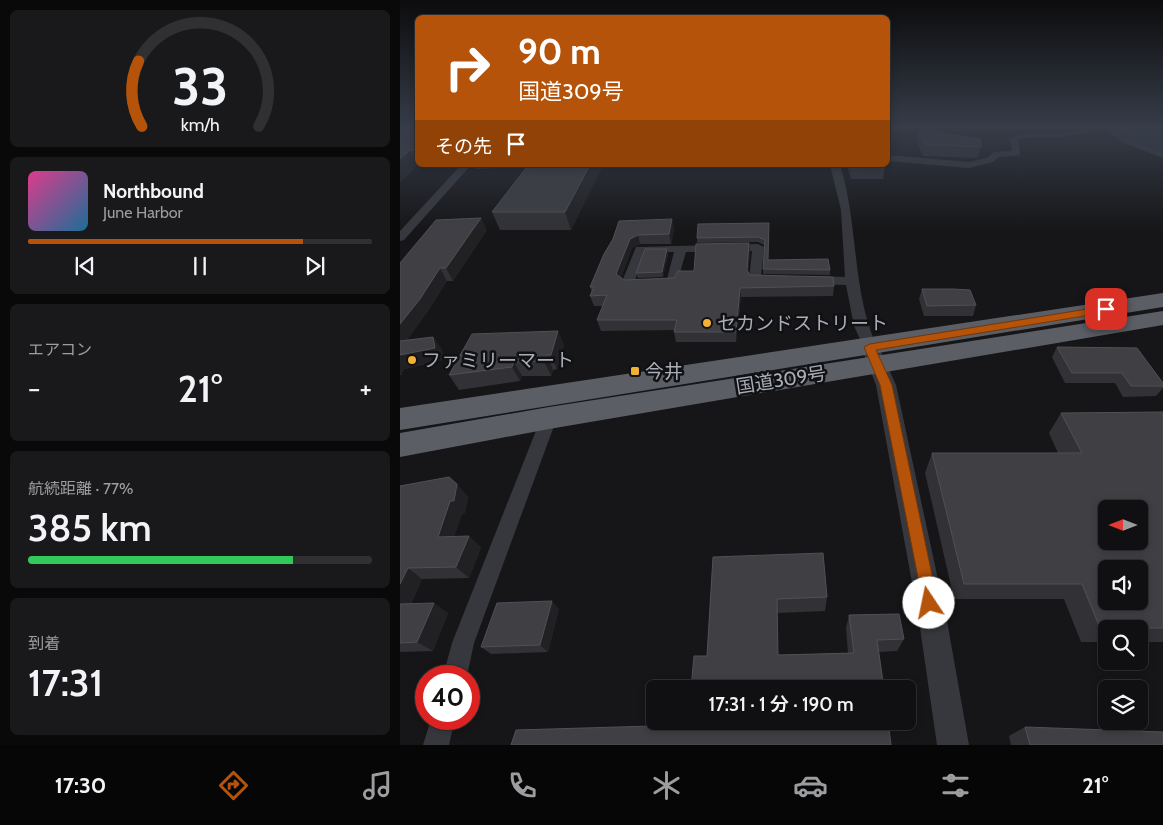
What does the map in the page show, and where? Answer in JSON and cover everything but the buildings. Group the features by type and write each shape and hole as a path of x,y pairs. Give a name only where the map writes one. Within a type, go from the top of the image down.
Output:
{"highway":[{"name":"国道309号","path":"400,445 1163,300"},
{"name":"国道309号","path":"400,419 1163,318"}],"street":[{"path":"939,162 969,164 981,162"},
{"path":"400,238 464,167"},
{"path":"836,167 841,179 848,234 850,280 859,326 886,385 933,621 953,745"},
{"path":"680,248 672,283 627,284 640,249 680,248 758,247 754,280 783,280"},
{"path":"802,280 850,280"},
{"path":"457,665 549,418"},
{"path":"436,745 440,730"}],"place":[{"name":"セカンドストリート","path":"707,323"},
{"name":"ファミリーマート","path":"412,360"},
{"name":"今井","path":"635,371"}],"route":[{"path":"929,603 886,385 870,347 1106,309"}]}
